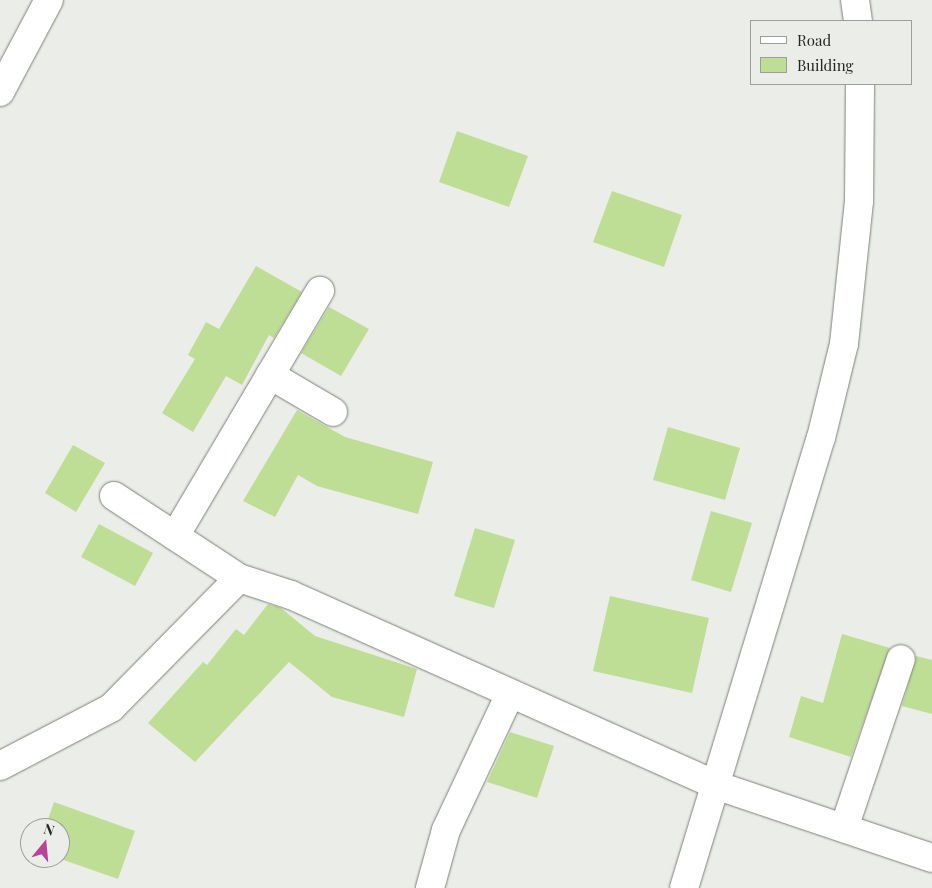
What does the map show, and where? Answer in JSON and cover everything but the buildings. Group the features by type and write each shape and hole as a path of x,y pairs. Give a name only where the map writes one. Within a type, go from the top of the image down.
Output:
{"street":[{"path":"0,92 49,0"},
{"path":"855,0 858,20"},
{"path":"684,888 821,438 844,344 859,201 860,85"},
{"path":"175,536 320,291"},
{"path":"270,375 333,412"},
{"path":"114,496 239,578 291,595 715,785 932,858"},
{"path":"0,766 111,708 239,578"},
{"path":"844,828 901,659"},
{"path":"430,888 446,830 510,694"}]}
